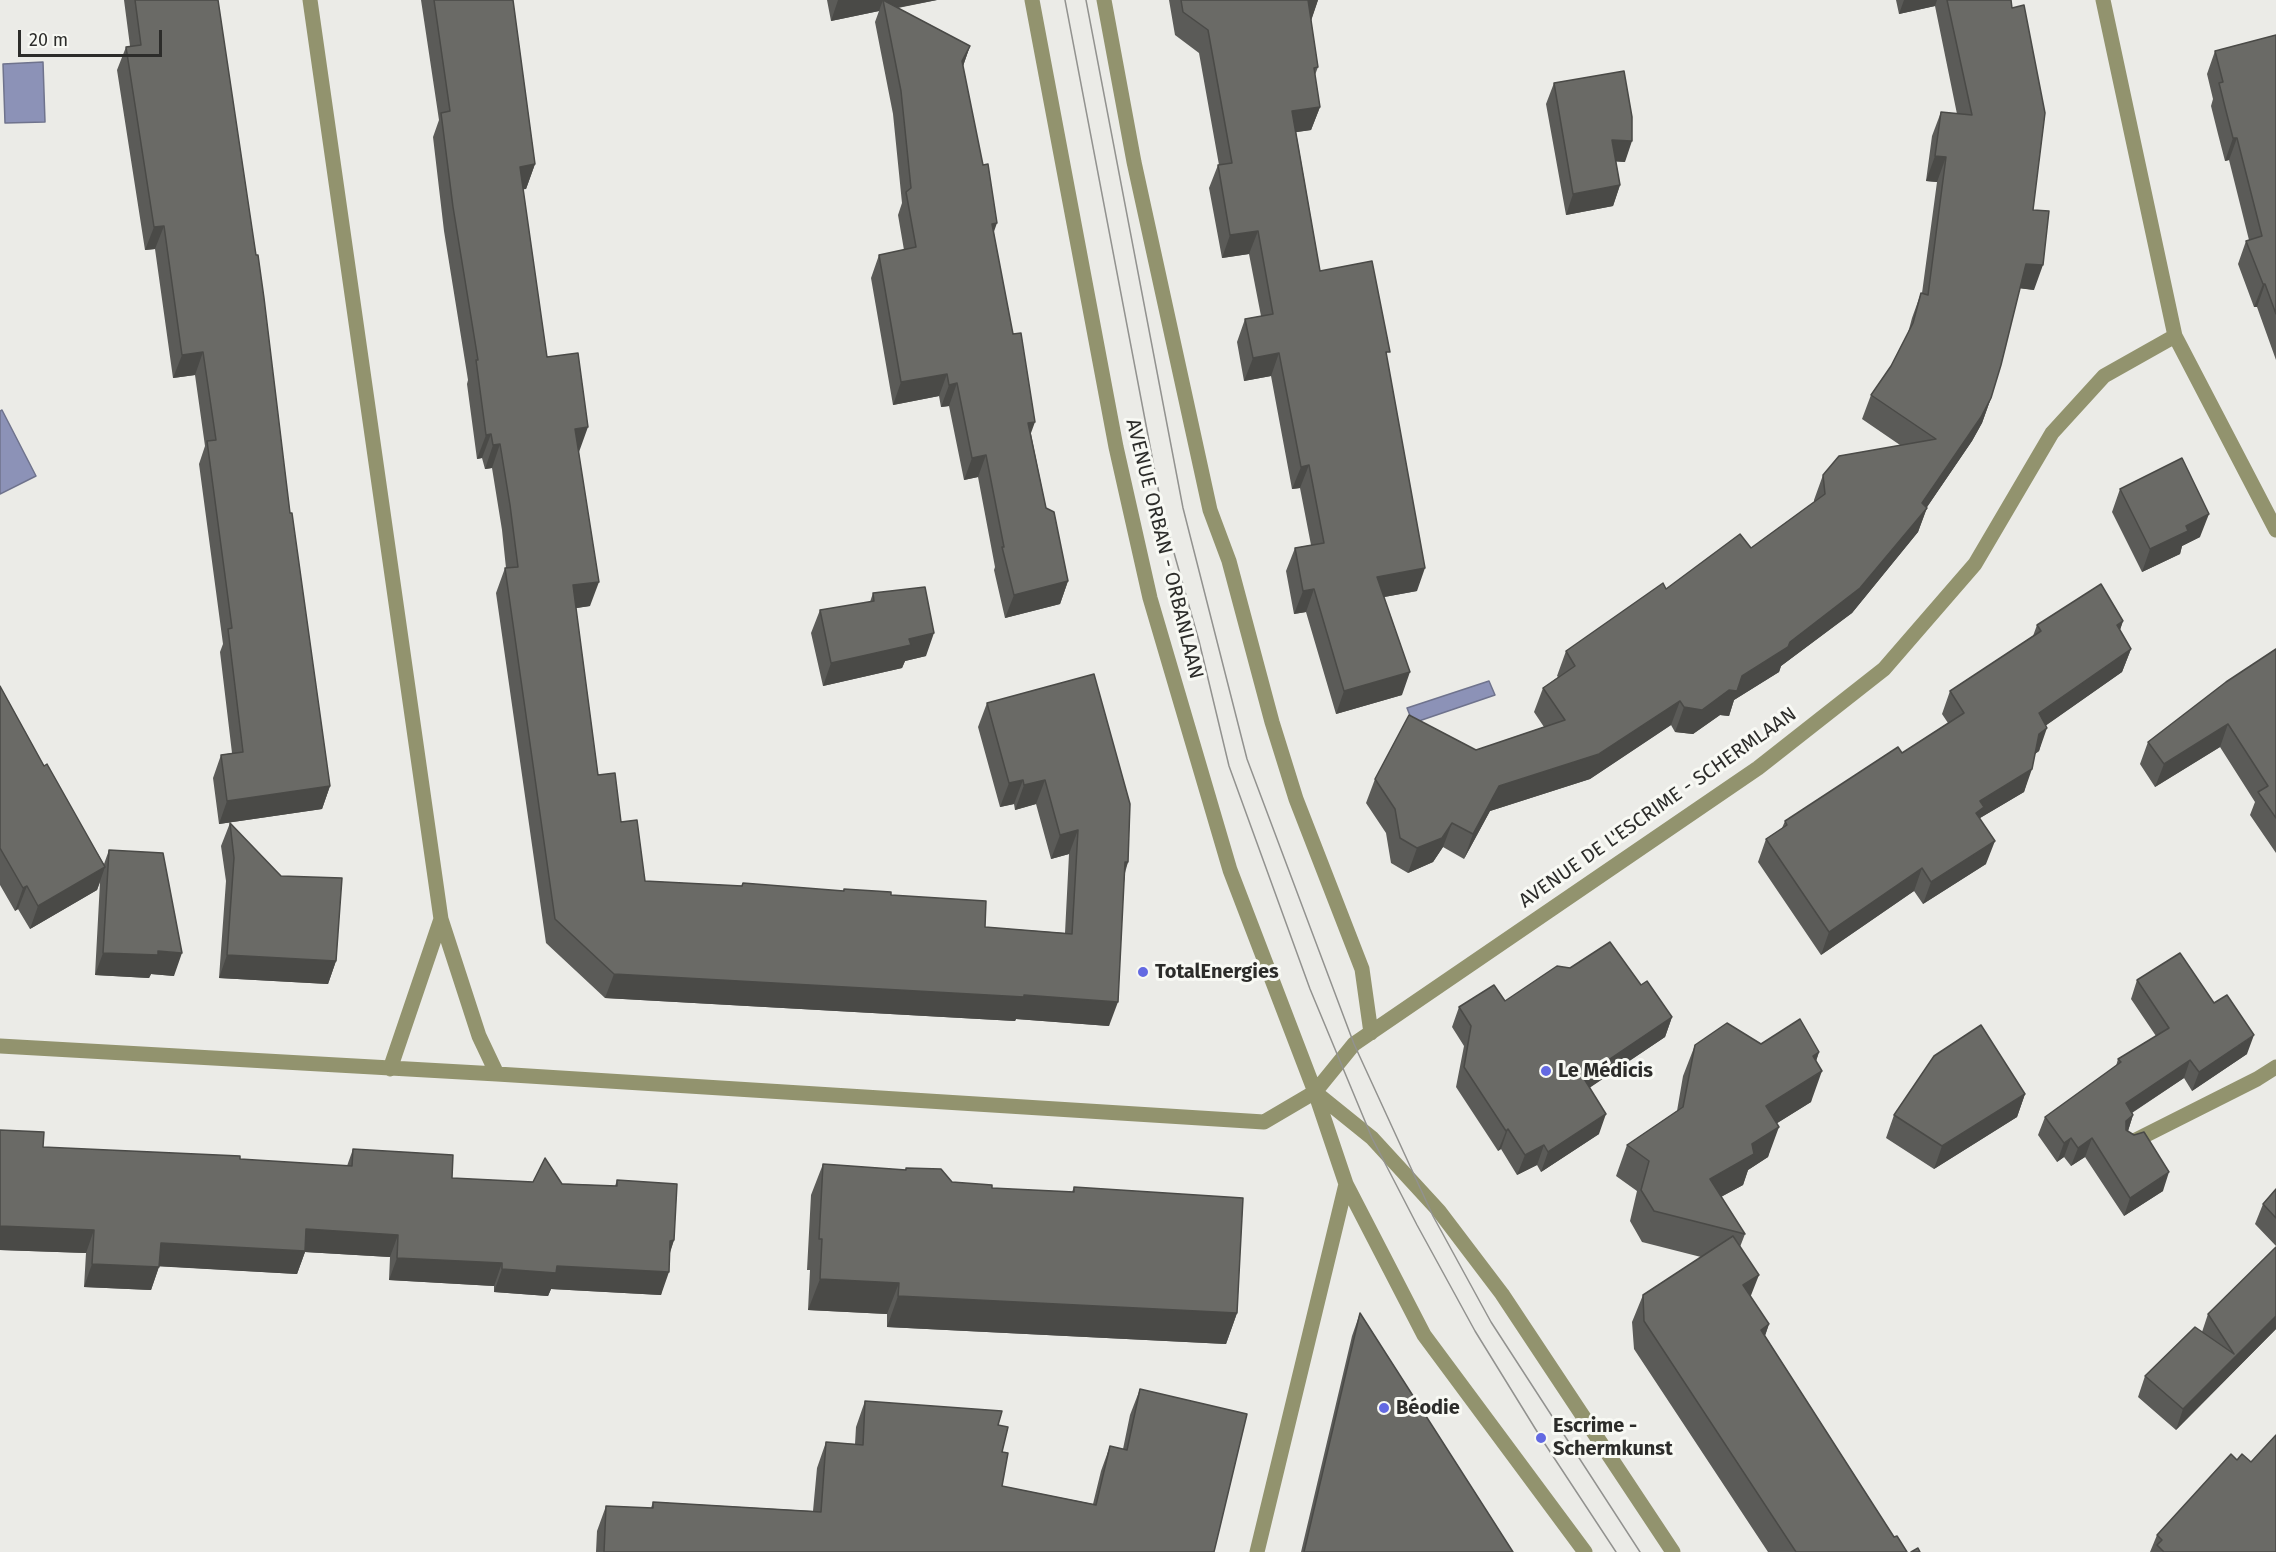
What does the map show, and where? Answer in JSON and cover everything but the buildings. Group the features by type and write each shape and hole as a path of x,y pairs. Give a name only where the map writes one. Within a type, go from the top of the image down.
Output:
{"street":[{"path":"310,0 441,919 479,1036 496,1074"},
{"name":"AVENUE ORBAN - ORBANLAAN","path":"1032,0 1116,447 1150,598 1230,870 1315,1092 1346,1184 1424,1335 1585,1552"},
{"path":"1104,0 1134,162 1210,510 1229,561 1272,722 1296,799 1362,969 1371,1033"},
{"path":"2103,0 2175,336 2276,530"},
{"name":"AVENUE DE L'ESCRIME - SCHERMLAAN","path":"1315,1092 1354,1044 1758,768 1884,669 1975,564 2052,433 2104,376 2175,336"},
{"path":"390,1069 441,919"},
{"path":"0,1046 496,1074 1264,1122 1315,1092 1372,1138 1439,1212 1502,1294 1672,1552"},
{"path":"2128,1144 2257,1079 2276,1067"},
{"path":"1257,1552 1346,1184"}],"water":[{"path":"43,62 45,122 5,123 3,64"},
{"path":"2,410 36,476 0,494 0,411"},
{"path":"1489,681 1495,695 1413,723 1407,708"}],"tram line":[{"path":"1065,0 1163,514 1199,641 1229,766 1310,989 1372,1138 1475,1331 1541,1438 1616,1552"},
{"path":"1086,0 1183,508 1247,759 1354,1044 1433,1216 1491,1322 1640,1552"}],"place":[{"name":"TotalEnergies","path":"1143,972"},
{"name":"Le Médicis","path":"1546,1071"},
{"name":"Béodie","path":"1384,1408"},
{"name":"Escrime - Schermkunst","path":"1541,1438"}]}
